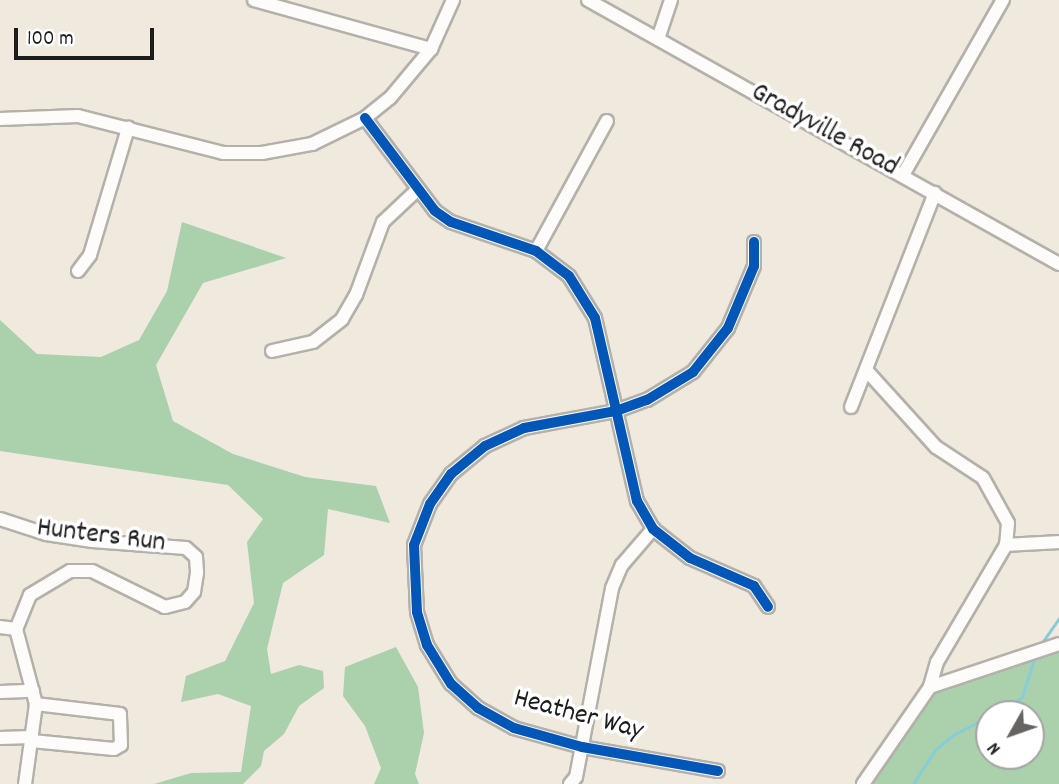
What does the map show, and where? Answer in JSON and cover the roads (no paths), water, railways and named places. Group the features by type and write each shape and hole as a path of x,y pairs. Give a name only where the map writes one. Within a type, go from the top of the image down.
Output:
{"street":[{"path":"254,0 431,49"},
{"path":"0,119 58,114 128,128 223,153 258,153 312,144 365,118 390,98 431,49 453,0"},
{"name":"Gradyville Road","path":"588,0 1059,264"},
{"path":"658,39 671,0"},
{"path":"903,175 1003,0"},
{"path":"365,118 416,191 451,222 536,251 562,268 590,306 637,501 653,529 690,558 754,586 768,607"},
{"path":"536,251 607,121"},
{"path":"78,271 90,255 128,128"},
{"path":"272,351 313,342 342,319 356,295 383,222 416,191"},
{"path":"851,407 935,193"},
{"name":"Heather Way","path":"718,771 582,747 514,728 478,708 451,684 427,645 417,612 414,545 430,504 452,474 485,446 524,428 616,411 669,388 713,350 754,266 754,242"},
{"path":"863,784 930,687 937,662 1006,545 1008,523 983,478 936,447 867,370"},
{"name":"Hunters Run","path":"0,519 57,536 186,548 196,557 194,592 185,602 165,607 117,580 92,571 70,570 30,595 16,629"},
{"path":"570,784 582,747 612,588 622,565 653,529"},
{"path":"1006,545 1059,542"},
{"path":"0,626 16,629 36,704 25,784"},
{"path":"930,687 1059,644"},
{"path":"0,692 33,691"},
{"path":"0,737 114,749 121,745 120,714 36,704"}],"waterway":[{"path":"1039,647 1059,618"},
{"path":"1018,700 1022,697 1035,656"},
{"path":"913,784 935,750 955,734 975,724"}]}
